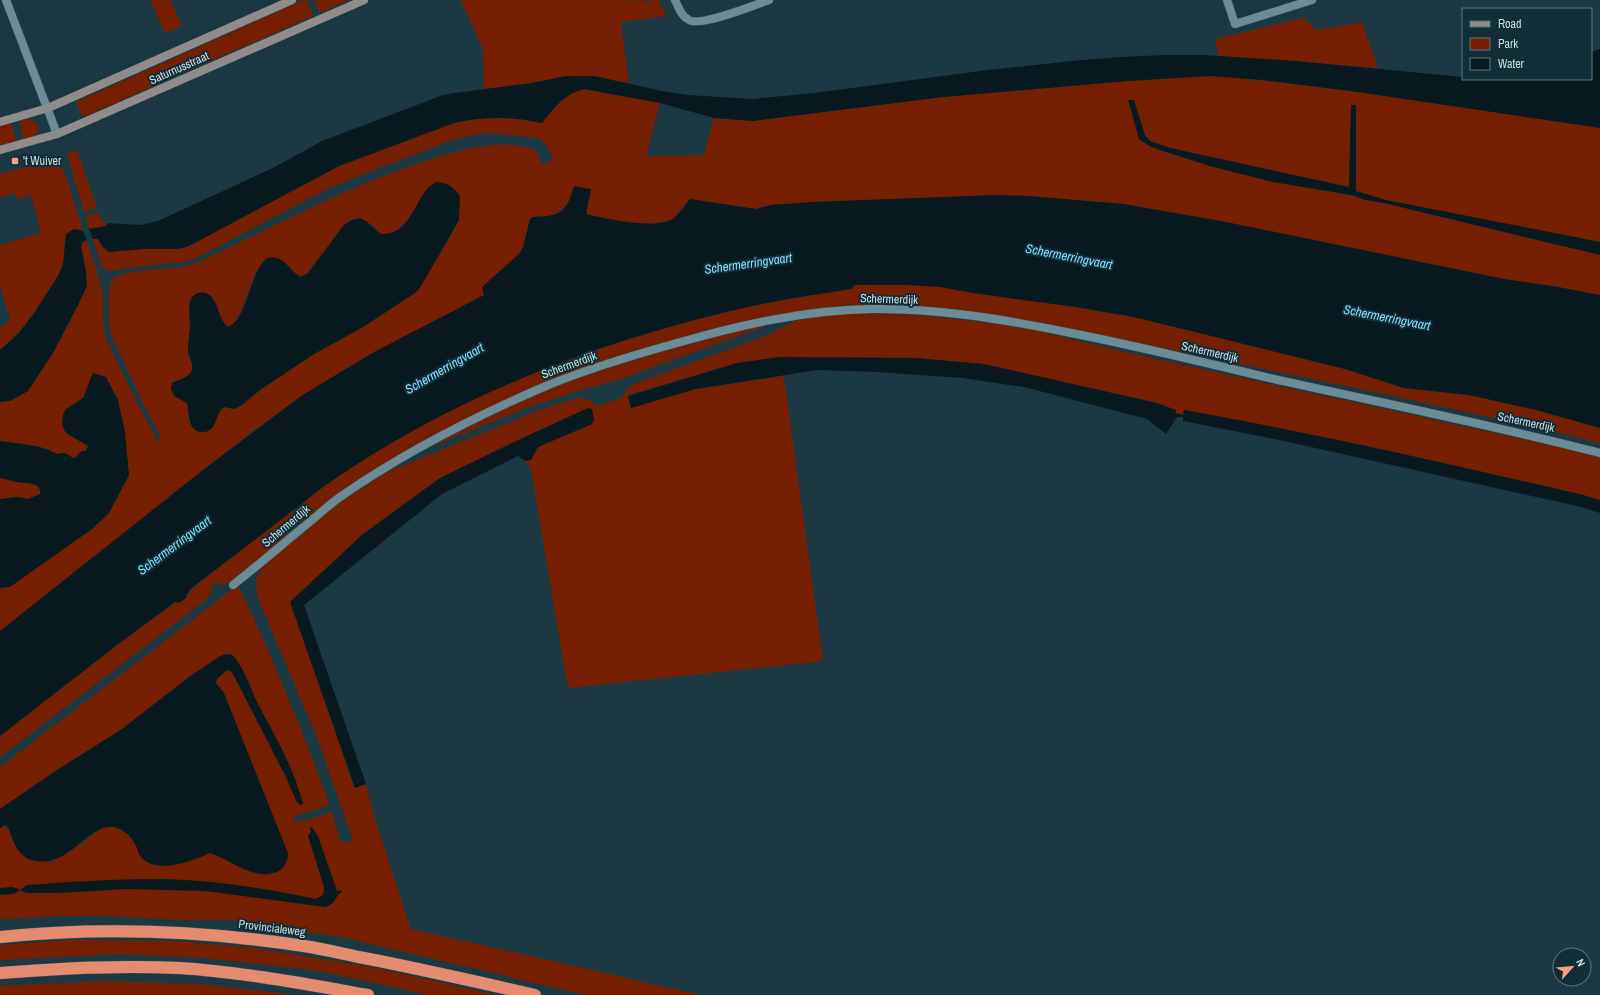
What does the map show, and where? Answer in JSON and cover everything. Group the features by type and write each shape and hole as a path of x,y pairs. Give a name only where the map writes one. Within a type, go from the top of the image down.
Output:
{"highway":[{"name":"Provincialeweg","path":"0,937 24,934 120,932 208,935 272,941 306,946 395,964 535,995"},
{"path":"0,973 86,967 179,968 279,979 368,995"}],"street":[{"path":"6,0 57,134"},
{"name":"Saturnusstraat","path":"0,122 48,108 292,0"},
{"name":"Saturnusstraat","path":"0,150 57,134 364,0"},
{"path":"675,0 682,15 690,21 702,22 769,0"},
{"path":"1227,0 1235,24 1312,0"},
{"name":"Schermerdijk","path":"232,585 335,500 367,479 415,450 540,388 618,360 702,336 758,322 840,310 874,309 949,313 1009,321 1112,341 1354,397 1551,440 1600,453"}],"green space":[{"path":"150,0 170,0 182,26 165,33"},
{"path":"306,0 313,16 83,117 76,102"},
{"path":"314,0 349,0 320,13"},
{"path":"461,0 644,0 645,3 651,0 659,0 666,16 621,22 629,83 594,76 566,76 532,83 484,89 483,49"},
{"path":"1304,18 1316,30 1362,22 1378,68 1219,56 1215,39"},
{"path":"1210,76 1259,80 1357,92 1600,128 1600,242 1386,200 1355,191 1356,105 1351,105 1349,187 1170,148 1150,141 1145,135 1134,100 1136,126 1139,139 1170,154 1244,175 1384,203 1600,255 1600,295 1504,279 1221,221 1123,204 1029,196 996,195 812,202 771,205 756,209 690,199 673,219 653,224 617,221 585,214 569,203 560,211 552,215 532,217 530,219 520,253 484,295 343,370 258,427 0,631 0,588 4,588 92,529 109,513 129,475 126,455 93,373 83,398 70,406 62,425 66,433 88,446 86,451 73,458 65,453 57,454 37,446 0,441 0,402 10,401 28,391 53,353 82,297 86,272 81,246 83,242 87,240 103,293 103,324 106,339 156,439 162,440 139,396 111,335 109,290 112,280 117,276 145,270 188,266 199,262 346,191 407,167 438,157 486,146 510,145 534,149 543,165 553,160 543,141 537,138 491,133 473,135 452,140 327,189 196,258 183,262 109,271 102,267 93,239 98,239 103,247 109,252 143,249 177,249 187,247 339,166 462,121 485,118 501,118 523,119 541,123 565,98 584,89 660,103 646,156 704,155 714,118 753,121 943,97 1128,81","holes":["429,185 452,234 415,293 363,327 314,354 260,390 242,405 234,409 224,407 219,411 216,420 200,432 192,426 189,420 187,403 174,396 172,383 188,376 192,372 193,365 188,354 190,327 189,306 208,294 222,321 228,327 233,325 239,316 257,269 284,262 294,273 301,277 308,273 313,264 371,223 381,234 390,233 404,224 410,217"]},
{"path":"28,119 34,121 39,128 37,133 33,136 23,139 19,121"},
{"path":"11,123 16,141 0,145 0,127"},
{"path":"77,150 97,208 84,211 67,154"},
{"path":"57,157 66,177 83,231 74,229 67,238 64,245 63,263 51,289 36,311 18,333 0,350 0,327 5,325 10,319 0,286 0,245 41,233 31,195 17,199 15,193 0,198 0,174"},
{"path":"98,213 106,226 89,229 86,216"},
{"path":"854,285 908,285 940,287 1134,317 1345,369 1404,388 1469,395 1536,410 1600,428 1600,444 1578,437 1384,394 1038,322 992,316 849,305 714,329 630,352 558,378 512,397 453,425 330,500 301,523 289,524 283,530 284,533 288,532 288,534 254,563 226,584 220,586 217,581 213,585 207,599 0,757 0,736 117,645 176,602 186,598 189,591 327,484 381,449 431,421 534,373 642,335 697,319 752,306 851,289"},
{"path":"844,313 920,315 1018,326 1133,354 1582,452 1600,457 1600,500 1359,444 1184,410 1183,415 1157,403 984,364 915,358 780,357 737,363 628,395 631,408 696,389 784,376 823,661 569,688 531,469 525,461 531,460 538,447 592,424 588,408 440,478 363,534 290,602 355,788 366,784 374,816 411,929 701,995 585,995 346,938 230,920 185,920 105,916 60,916 0,919 0,895 13,894 19,891 9,887 0,888 0,828 5,825 9,829 13,843 48,862 70,852 103,827 114,827 130,835 136,844 140,856 171,865 191,861 209,853 220,856 224,693 216,683 216,679 229,669 232,672 285,775 297,802 303,804 294,777 235,658 222,655 189,677 122,729 54,772 0,809 0,767 238,585 286,693 329,803 328,805 294,817 296,823 332,812 341,843 353,840 318,740 258,598 256,587 257,578 266,561 353,492 380,475 537,411 580,398 591,400 596,406 622,398 631,385 768,335 792,322 812,317"},
{"path":"766,326 617,380 526,408 419,452 500,410 584,375 672,347"},
{"path":"0,478 34,484 39,487 40,494 28,499 17,497 0,499"},
{"path":"69,940 172,941 246,947 367,966 496,995 428,995 306,969 205,958 118,954 0,960 0,945"},
{"path":"105,981 200,984 296,995 0,995 0,986"}],"water":[{"path":"1600,49 1600,128 1351,91 1263,80 1210,76 1128,81 943,97 753,121 714,118 660,103 584,89 565,98 555,107 542,123 523,119 501,118 485,118 462,121 339,166 187,247 177,249 143,249 109,252 103,247 98,239 93,239 89,229 106,226 108,223 140,225 158,221 273,168 322,141 443,95 532,83 566,76 594,76 662,91 688,95 752,99 814,93 988,70 1082,60 1165,55 1204,55 1296,61 1462,77 1462,80 1592,80 1592,52"},
{"path":"1128,100 1134,100 1145,135 1150,141 1170,148 1349,187 1351,105 1356,105 1356,191 1386,200 1600,242 1600,255 1384,203 1365,200 1352,195 1273,182 1210,166 1151,147 1139,139"},
{"path":"436,182 444,183 450,186 460,196 459,220 420,288 415,293 363,327 314,354 260,390 242,405 234,409 224,407 221,409 214,425 206,432 195,429 190,422 187,403 174,396 171,389 172,383 186,376 192,370 188,350 190,328 189,308 191,298 194,295 203,292 207,293 215,301 224,324 228,327 235,322 240,315 256,274 267,258 282,261 301,277 308,273 343,226 350,221 355,219 364,220 381,234 392,233 407,221 423,195 429,187"},
{"name":"Schermerringvaart","path":"574,186 591,189 586,214 644,224 666,222 674,218 690,199 756,209 771,205 812,202 996,195 1029,196 1123,204 1221,221 1504,279 1600,295 1600,428 1536,410 1469,395 1404,388 1345,369 1134,317 940,287 908,285 855,285 851,289 752,306 697,319 642,335 534,373 431,421 381,449 323,487 189,590 190,591 186,595 186,598 179,603 175,602 117,645 0,736 0,631 203,470 301,396 374,352 484,295 482,287 520,253 530,219 532,217 549,216 560,212 568,203"},
{"path":"74,229 83,231 87,240 83,242 81,246 87,286 53,353 28,391 10,401 0,402 0,350 18,334 34,313 58,276 63,265 66,234"},
{"path":"780,357 915,358 984,364 1157,403 1176,410 1176,413 1183,415 1184,410 1334,439 1583,495 1600,500 1600,513 1577,506 1284,441 1183,421 1183,417 1177,417 1166,434 1147,419 1024,387 962,378 877,372 817,370 696,389 631,408 628,396 737,363"},
{"path":"93,373 106,377 118,400 125,432 129,475 109,513 92,529 10,587 0,588 0,499 17,497 28,499 40,494 40,490 36,485 0,478 0,441 37,446 57,454 65,453 73,458 77,457 80,452 86,451 88,446 66,433 62,425 63,414 66,409 83,398"},
{"path":"588,408 592,409 594,419 592,424 538,447 531,460 525,461 518,456 442,494 304,605 366,784 355,788 290,602 363,534 440,478"},
{"path":"231,654 239,663 282,750 294,777 303,804 300,805 297,802 285,775 232,672 227,670 217,679 216,683 224,693 288,853 285,865 282,869 278,872 267,874 255,873 210,853 185,863 165,866 156,865 141,857 137,847 130,837 114,827 96,831 59,858 48,861 36,861 26,858 21,853 15,846 7,826 5,825 0,828 0,809 54,772 122,729 189,677 222,655"},
{"path":"312,827 318,836 337,891 341,890 342,892 332,904 325,907 206,891 126,889 60,893 28,893 21,891 21,889 27,885 107,880 175,879 216,882 276,891 315,899 322,896 324,887 308,836 311,832 310,828"},
{"path":"12,887 19,889 20,891 13,894 0,895 0,888"}],"place":[{"name":"'t Wuiver","path":"15,161"}]}
